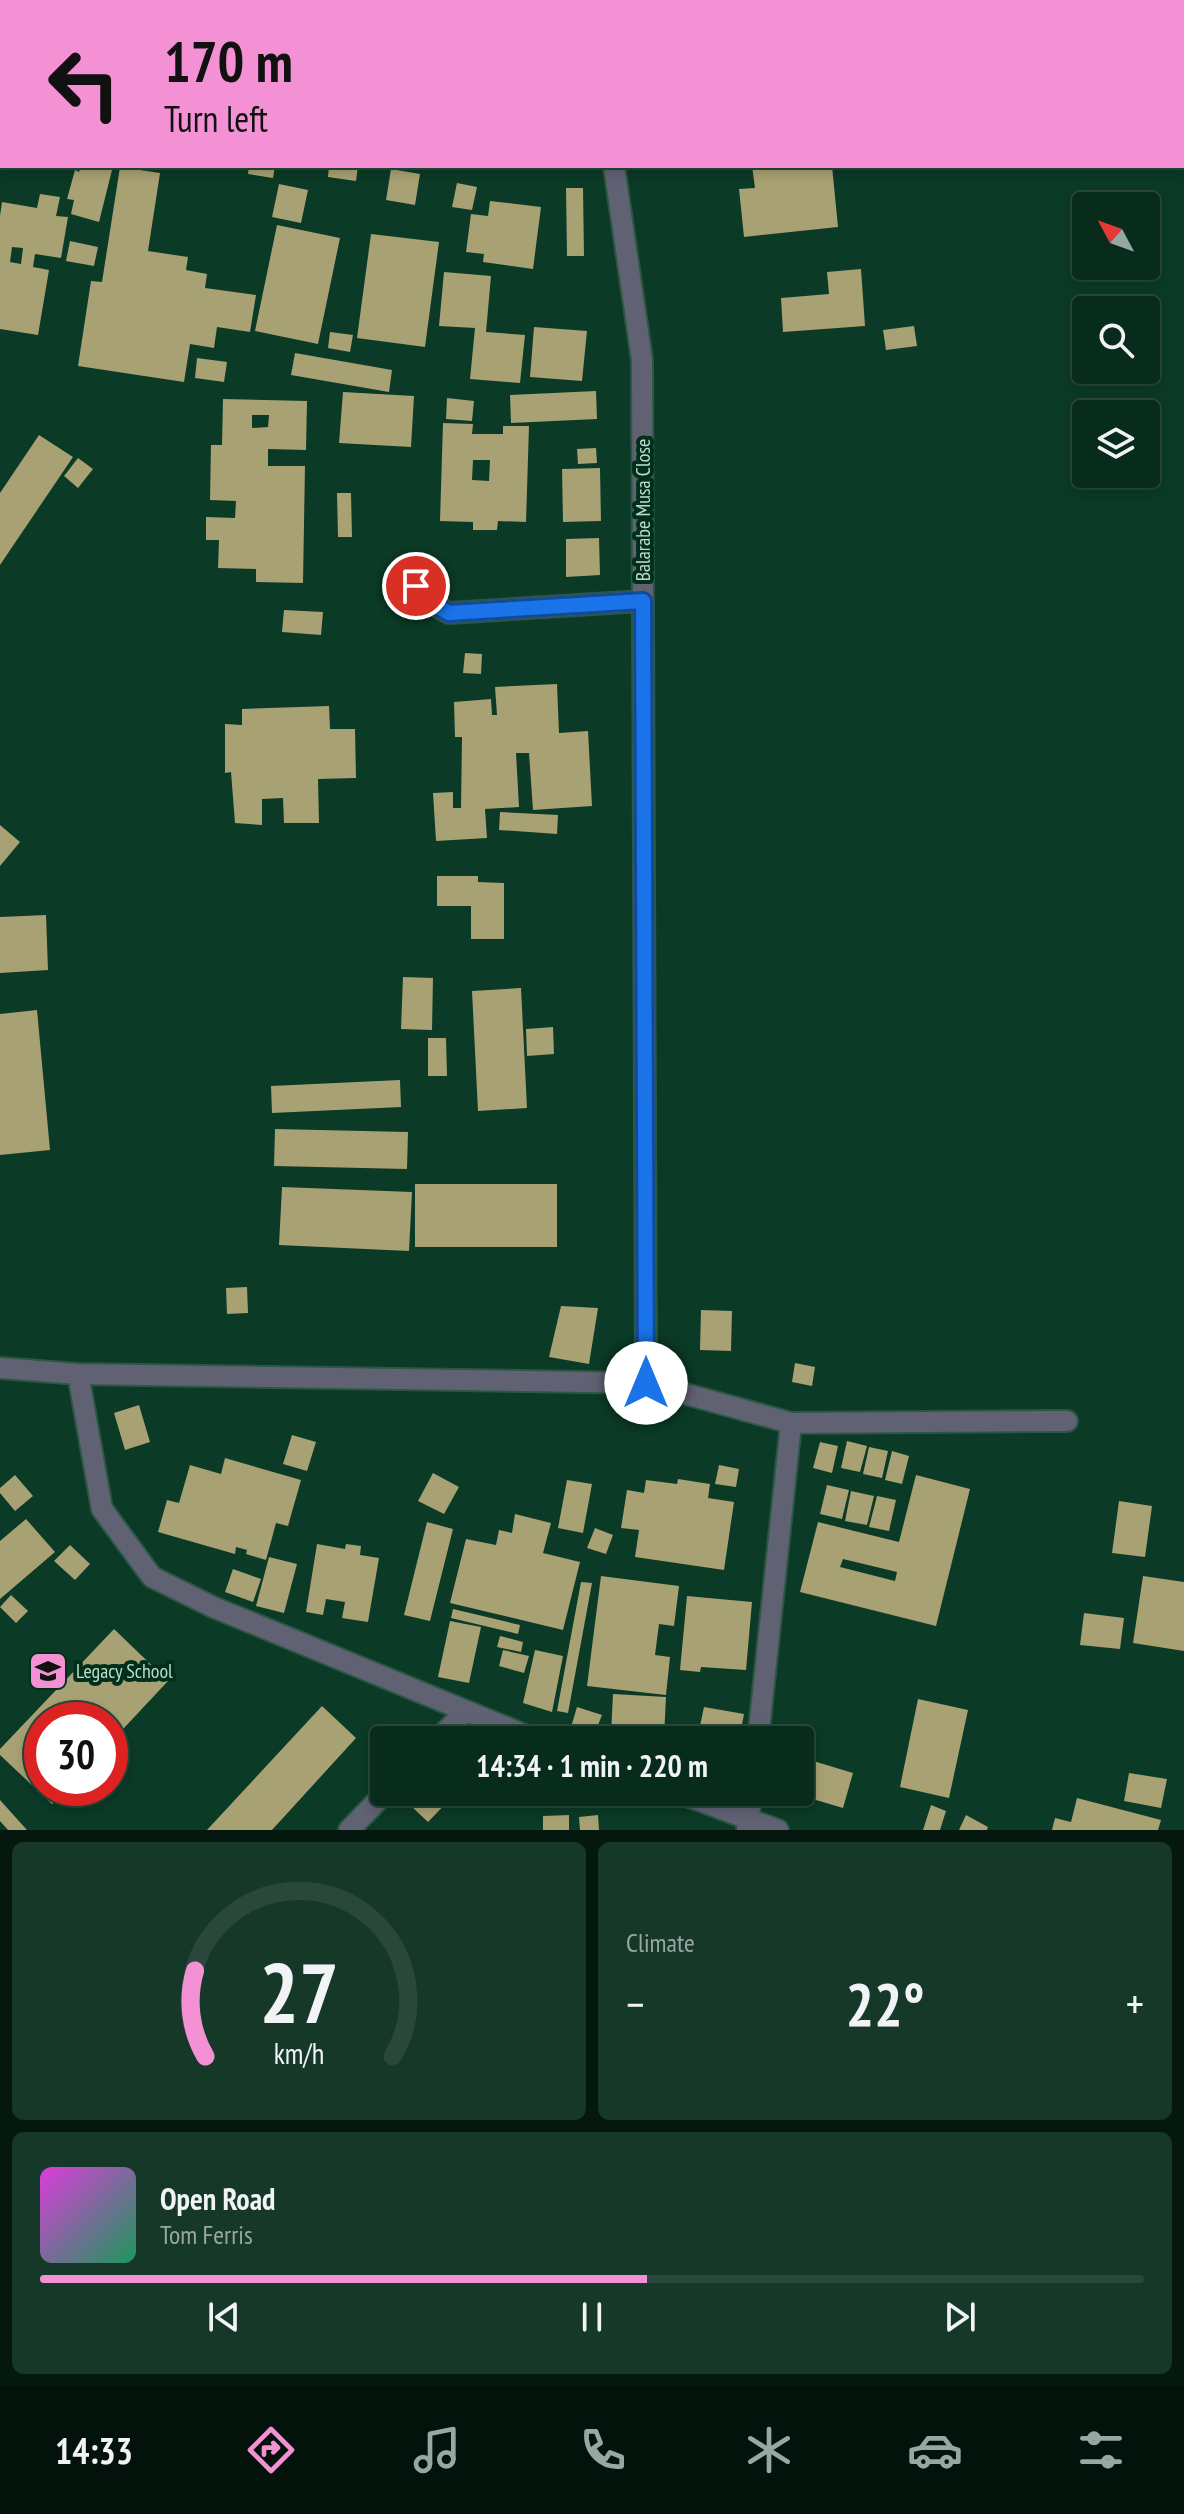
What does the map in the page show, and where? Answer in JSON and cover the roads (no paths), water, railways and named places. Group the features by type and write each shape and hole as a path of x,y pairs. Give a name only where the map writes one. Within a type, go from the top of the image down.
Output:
{"street":[{"name":"Balarabe Musa Close","path":"614,168 642,360 646,1383"},
{"path":"416,586 429,602 449,613 643,601"},
{"path":"0,1368 78,1374 646,1383 791,1423 1067,1421"},
{"path":"78,1374 102,1509 152,1577 213,1607 499,1726"},
{"path":"759,1726 791,1423"},
{"path":"451,1726 464,1713"},
{"path":"349,1830 372,1806"},
{"path":"707,1806 748,1825 778,1830"}],"place":[{"name":"Legacy School","path":"48,1671"}]}
